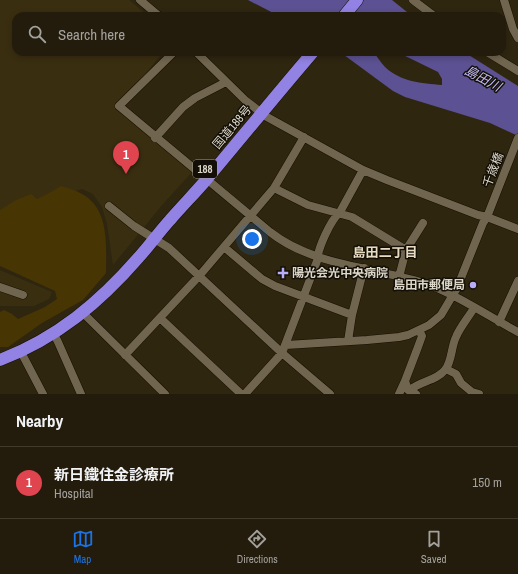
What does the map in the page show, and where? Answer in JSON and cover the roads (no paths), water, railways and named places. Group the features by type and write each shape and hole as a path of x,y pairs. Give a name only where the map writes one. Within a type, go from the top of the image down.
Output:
{"highway":[{"path":"340,12 350,0"},
{"path":"347,12 357,0"},
{"name":"国道188号","path":"261,109 303,56"},
{"name":"国道188号","path":"0,360 21,352 54,334 83,313 107,292 151,237 261,109 309,56"}],"street":[{"path":"140,0 154,12"},
{"path":"504,0 513,29 518,38"},
{"path":"418,2 429,12"},
{"path":"170,56 119,106 155,138 280,240 318,256 440,289 518,332"},
{"path":"200,56 226,82 261,109 304,137 363,170 478,215 488,214 518,229"},
{"path":"494,56 518,71"},
{"path":"155,138 195,98 226,82"},
{"path":"125,355 200,275 274,188 304,137"},
{"name":"千歳橋","path":"286,344 399,337 429,325 440,315 457,288 518,138"},
{"path":"245,394 282,353 318,256 334,218 340,212 363,170"},
{"path":"274,188 308,205 340,212 352,217 406,250"},
{"path":"110,206 134,226 170,248 282,353 330,394"},
{"path":"399,278 406,250 424,223"},
{"path":"224,247 262,279 275,286 352,315"},
{"path":"348,341 352,315 364,268"},
{"path":"499,322 518,281"},
{"path":"0,286 23,295"},
{"path":"419,330 422,336 405,381 407,392 415,386 430,380 446,369 456,337 474,308"},
{"path":"83,313 165,394"},
{"path":"160,318 241,394"},
{"path":"54,334 81,394"},
{"path":"21,352 43,394"},
{"path":"446,369 456,374 461,383 472,392 479,394"}],"water":[{"path":"248,0 392,0 407,12 271,12"},
{"name":"島田川","path":"345,56 376,56 385,67 398,76 412,81 442,85 442,79 438,72 405,56 470,56 518,86 518,136 490,123 405,97 393,91"}],"place":[{"name":"新日鐵住金診療所","path":"126,174"},
{"name":"陽光会光中央病院","path":"283,273"},
{"name":"島田市郵便局","path":"473,285"}],"district":[{"name":"島田二丁目","path":"385,252"}]}
